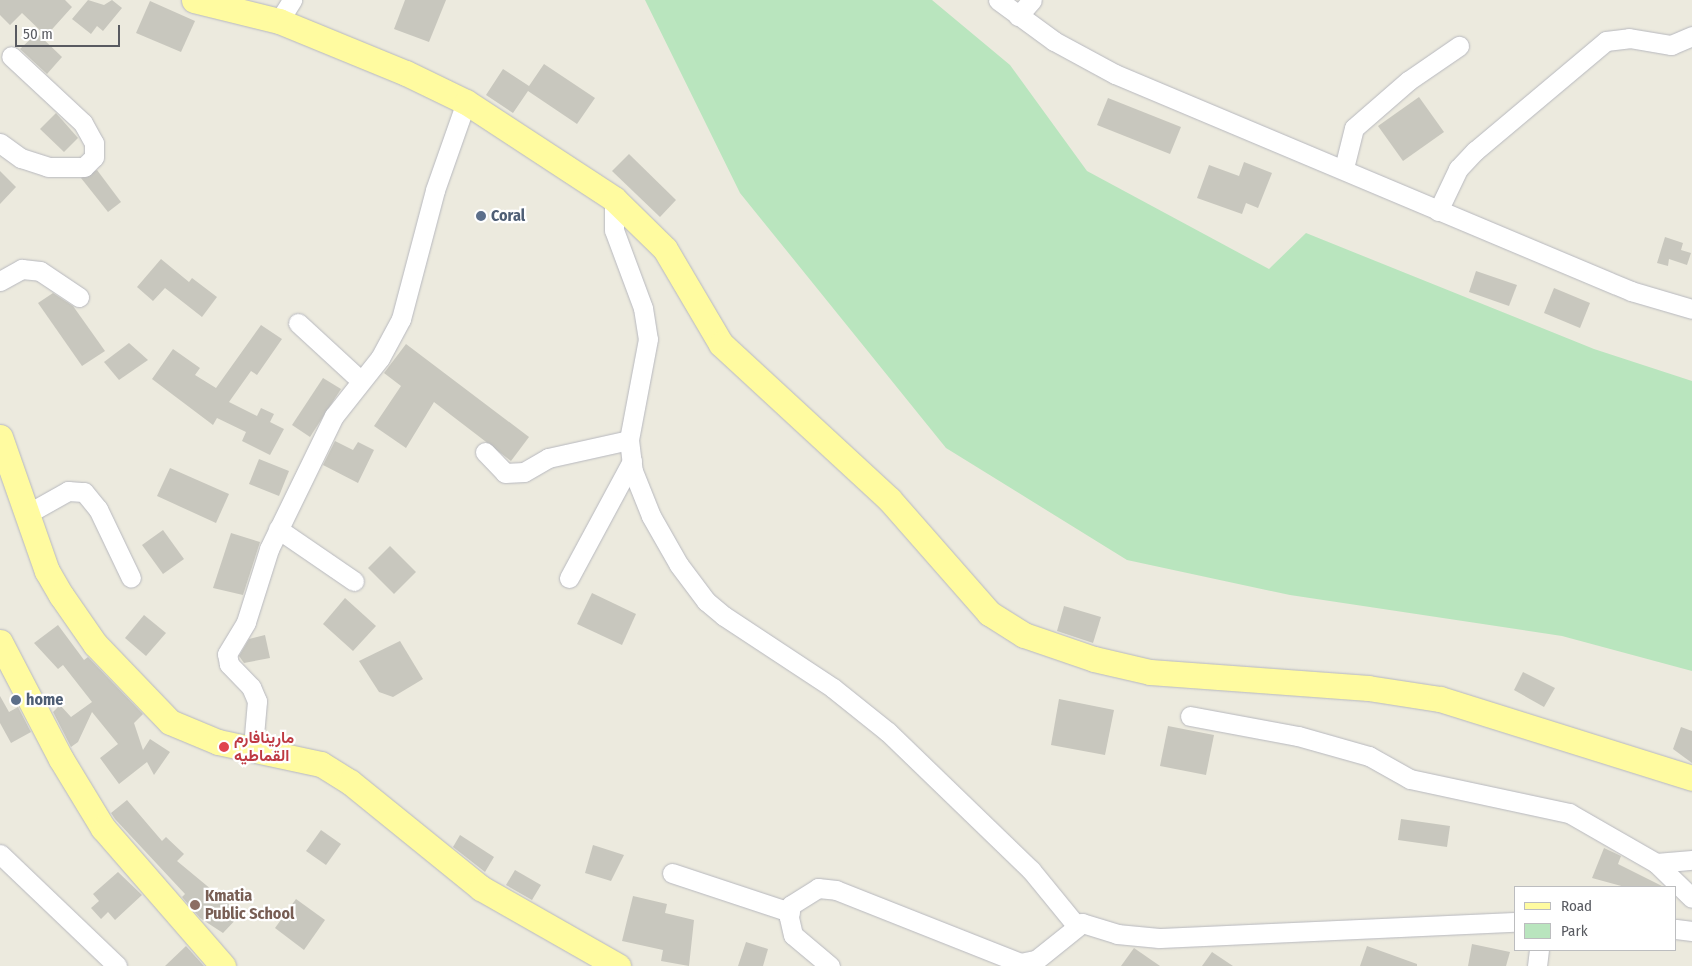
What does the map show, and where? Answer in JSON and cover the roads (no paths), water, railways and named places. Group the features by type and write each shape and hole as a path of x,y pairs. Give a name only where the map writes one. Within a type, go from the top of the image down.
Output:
{"main road":[{"path":"194,0 286,10 466,102 614,200 665,249 721,344 889,499 983,607 1017,630 1094,659 1150,672 1368,688 1440,699 1692,778"},
{"path":"0,437 27,514 61,595 95,644 141,695 170,722 191,733 321,764 350,782 481,888 618,966"},
{"path":"0,642 61,760 103,828 223,966"}],"street":[{"path":"998,0 1018,16 1115,74 1344,168 1438,211 1631,291 1692,309"},
{"path":"1018,16 1032,0"},
{"path":"1438,211 1458,169 1475,151 1606,41 1629,38 1671,45 1692,36"},
{"path":"1344,168 1354,128 1408,81 1459,46"},
{"path":"0,143 21,158 48,167 84,167 94,157 94,143 83,123 11,56"},
{"path":"253,747 257,701 251,687 229,664 227,654 246,622 278,529 334,416 360,380 380,358 410,295 435,190 466,102"},
{"path":"614,200 614,230 643,308 648,339 629,440 632,461 651,516 706,601 833,688 888,732 1031,870 1075,924 1159,938 1514,922"},
{"path":"0,281 22,268 40,271 79,297"},
{"path":"298,323 360,380"},
{"path":"485,452 505,473 524,472 548,458 629,440"},
{"path":"569,578 632,461"},
{"path":"27,514 68,491 84,492 98,509 131,578"},
{"path":"278,529 354,581"},
{"path":"1190,716 1363,754 1410,779 1555,808 1606,831 1656,863 1692,898"},
{"path":"0,854 117,966"},
{"path":"1656,863 1692,860"},
{"path":"672,873 790,912"},
{"path":"830,966 793,935 790,912 805,892 836,890 1020,963 1036,960 1075,924"},
{"path":"1677,929 1692,931"},
{"path":"1537,966 1539,951"}],"place":[{"name":"Coral","path":"481,216"},
{"name":"home","path":"16,700"},
{"name":"مارينافارم القماطيه","path":"224,747"},
{"name":"Kmatia Public School","path":"195,905"}]}
